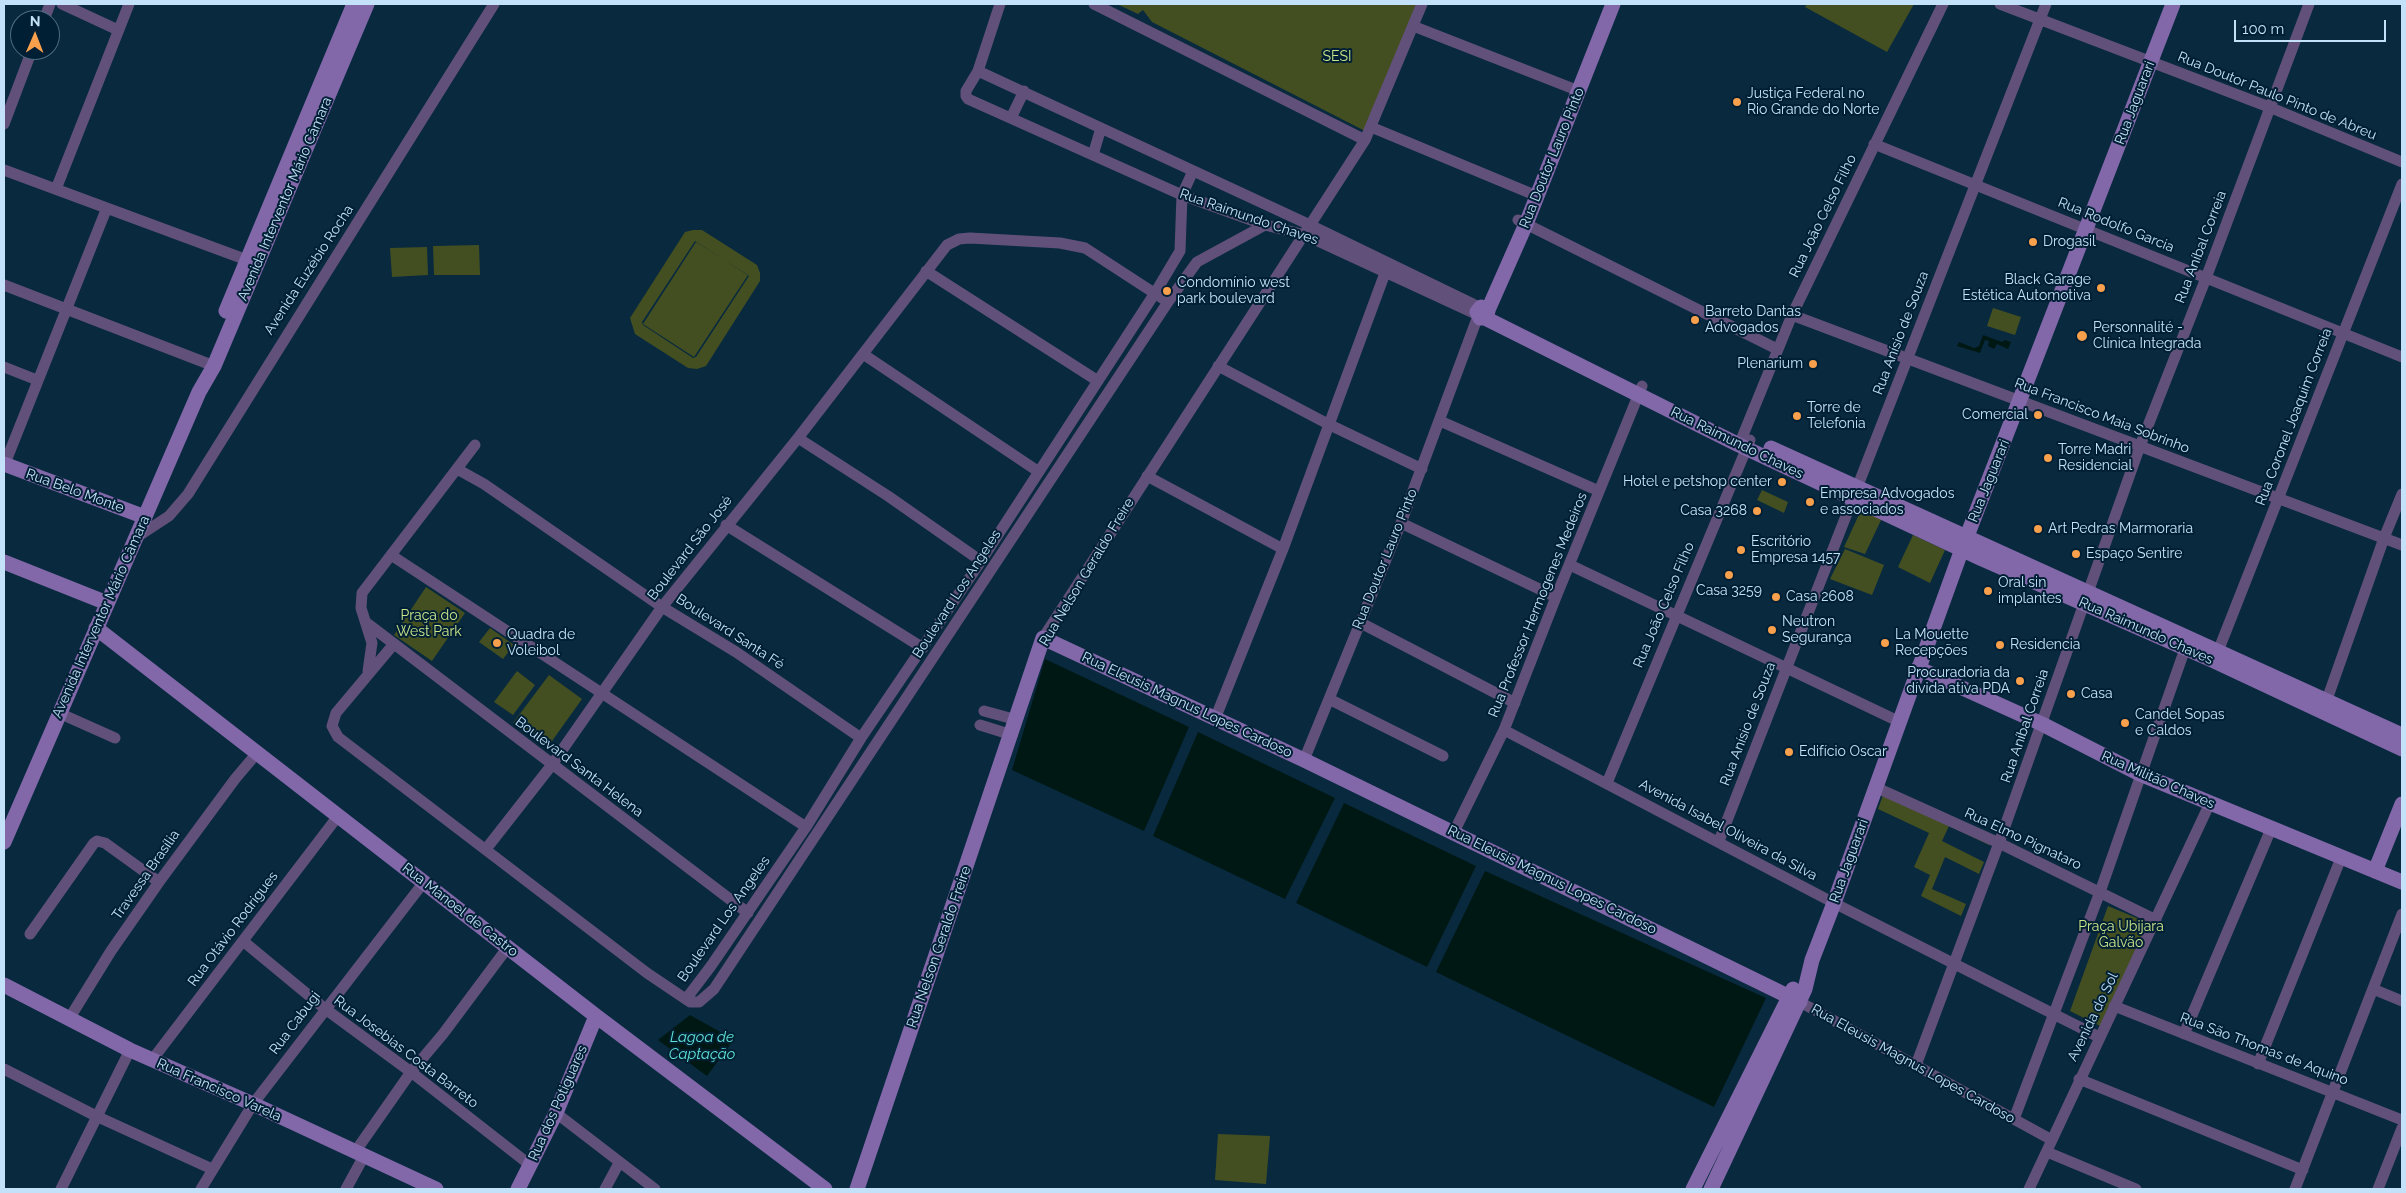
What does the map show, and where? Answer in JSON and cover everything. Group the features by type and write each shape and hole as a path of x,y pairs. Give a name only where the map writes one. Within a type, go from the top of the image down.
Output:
{"main road":[{"name":"Avenida Interventor Mário Câmara","path":"209,365 315,114 354,4"},
{"name":"Avenida Interventor Mário Câmara","path":"4,842 199,392 247,260 367,4"},
{"name":"Rua Doutor Lauro Pinto","path":"1483,313 1533,195 1574,89 1602,4"},
{"name":"Rua Doutor Lauro Pinto","path":"1574,89 1614,4"},
{"name":"Rua Jaguarari","path":"1693,1189 1794,999 1809,977 1812,960 1964,542 2021,401 2173,4"},
{"name":"Rua Raimundo Chaves","path":"1483,313 1745,442 2325,707 2402,749"},
{"name":"Rua Belo Monte","path":"4,465 145,517"},
{"path":"4,562 108,603"},
{"name":"Rua Manoel de Castro","path":"96,628 596,1016 825,1189"},
{"name":"Rua Eleusis Magnus Lopes Cardoso","path":"1043,638 1454,832 1794,999"},
{"name":"Rua Nelson Geraldo Freire","path":"857,1189 1012,735 1043,638"},
{"name":"Rua Militão Chaves","path":"1918,668 2042,724 2140,774 2402,882"},
{"name":"Rua Raimundo Chaves","path":"2325,707 2402,735"},
{"path":"2375,871 2402,804"},
{"name":"Rua Francisco Varela","path":"4,985 130,1050 253,1104 436,1189"},
{"name":"Rua Jaguarari","path":"1711,1189 1794,999"},
{"name":"Rua dos Potiguares","path":"518,1189 556,1113 596,1016"}],"street":[{"path":"62,4 118,30"},
{"path":"56,189 129,4"},
{"name":"Avenida Euzébio Rocha","path":"137,537 169,516 183,501 495,4"},
{"path":"978,71 1000,4"},
{"path":"1094,4 1365,140"},
{"name":"Rua Nelson Geraldo Freire","path":"1043,638 1365,140 1422,4"},
{"name":"Rua João Celso Filho","path":"1607,783 1745,442 1792,315 1942,4"},
{"name":"Rua Doutor Paulo Pinto de Abreu","path":"2000,4 2269,107 2402,162"},
{"name":"Rua Anísio de Souza","path":"1718,841 2046,4"},
{"name":"Rua Aníbal Correia","path":"1916,1065 1999,843 2140,446 2206,278 2309,4"},
{"path":"1413,26 1574,89"},
{"path":"4,124 28,60"},
{"name":"Rua Raimundo Chaves","path":"1307,230 1265,225 1182,194 1011,118 966,96 966,91 978,71 1192,171 1307,230 1483,313"},
{"path":"1011,118 1024,91"},
{"path":"1371,126 1533,195"},
{"path":"1093,155 1101,128"},
{"name":"Rua Rodolfo Garcia","path":"1874,144 2402,357"},
{"path":"4,170 106,210 247,260"},
{"name":"Boulevard Los Angeles","path":"1192,171 1182,194 1180,251 1155,292 981,561 861,738 806,826 748,913 686,999 694,1003 704,1000 722,975 1168,302 1197,262 1265,225"},
{"name":"Rua Coronel Joaquim Correia","path":"2216,656 2402,184"},
{"path":"4,465 106,210"},
{"path":"1522,222 1778,349"},
{"name":"Boulevard São José","path":"486,849 551,766 600,692 662,607 726,525 798,438 947,245 959,239 1060,243 1085,248 1168,302"},
{"path":"1180,251 1197,262"},
{"path":"1215,718 1283,549 1387,267"},
{"path":"926,271 1098,381"},
{"path":"4,286 67,308 209,365"},
{"name":"Rua Doutor Lauro Pinto","path":"1304,760 1401,523 1483,313"},
{"name":"Rua Francisco Maia Sobrinho","path":"1792,315 2402,545"},
{"path":"863,354 1039,472"},
{"path":"1218,366 1328,424 1422,468"},
{"path":"4,367 37,380"},
{"name":"Rua Professor Hermogenes Medeiros","path":"1454,832 1504,730 1640,391"},
{"path":"1440,421 1599,491"},
{"path":"798,438 888,496 981,561"},
{"path":"367,675 373,649 368,624 361,608 362,593 475,445"},
{"name":"Boulevard Santa Fé","path":"457,469 484,484 662,607 736,652 861,738"},
{"path":"1147,476 1283,549"},
{"path":"2325,707 2384,538 2402,494"},
{"path":"1021,500 1020,507 1023,511 1028,511 1033,507"},
{"path":"1401,523 1440,547 1556,597"},
{"path":"726,525 923,648"},
{"path":"998,534 1007,530 1012,538"},
{"path":"391,555 806,826"},
{"path":"1570,565 1900,722"},
{"path":"1359,622 1515,703"},
{"name":"Boulevard Santa Helena","path":"368,624 551,766 748,913"},
{"path":"393,644 336,713 332,726 335,733 647,973 686,999"},
{"path":"2014,1119 2100,892 2187,644"},
{"path":"905,675 909,685 917,683"},
{"path":"1329,699 1443,756"},
{"path":"881,710 891,709 894,717"},
{"path":"984,712 1017,720"},
{"path":"59,713 115,738"},
{"path":"980,724 1012,735"},
{"name":"Avenida Isabel Oliveira da Silva","path":"1504,730 1834,903 2054,1016 2099,1037"},
{"name":"Travessa Brasília","path":"68,1019 111,951 159,882 229,786 257,753"},
{"name":"Rua Elmo Pignataro","path":"1875,787 1999,843 2156,920"},
{"name":"Avenida do Sol","path":"2029,1189 2210,803"},
{"name":"Rua Otávio Rodrigues","path":"152,1060 338,816"},
{"path":"2184,1034 2271,829"},
{"path":"30,934 97,841 105,842 159,882"},
{"path":"2258,1064 2342,858"},
{"name":"Rua Cabugi","path":"201,1189 253,1104 324,1008 424,882"},
{"path":"2295,1189 2402,915"},
{"name":"Rua Josebias Costa Barreto","path":"243,941 324,1008 411,1072 530,1165"},
{"path":"346,1189 359,1154 411,1072 443,1034 508,947"},
{"path":"711,966 722,975"},
{"path":"2373,989 2402,1001"},
{"name":"Rua Eleusis Magnus Lopes Cardoso","path":"1794,999 2052,1140"},
{"name":"Rua São Thomas de Aquino","path":"2114,1006 2402,1120"},
{"path":"61,1189 130,1050"},
{"path":"4,1069 96,1116 212,1169"},
{"path":"2079,1079 2303,1170"},
{"path":"556,1113 655,1189"},
{"path":"2378,1189 2402,1128"},
{"path":"2047,1152 2136,1189"},
{"path":"605,1189 619,1162"}],"green space":[{"name":"SESI","path":"1117,4 1417,4 1365,131 1152,22 1143,10 1138,14"},
{"path":"1807,4 1914,4 1887,52 1805,7"},
{"path":"702,230 757,265 760,273 760,281 706,366 697,369 688,368 635,334 630,318 685,232","holes":["695,241 749,276 696,357 693,358 643,325 642,322"]},
{"path":"696,242 748,275 694,357 643,324"},
{"path":"479,245 480,275 434,275 433,246"},
{"path":"427,247 428,275 392,277 390,248"},
{"path":"1993,308 2021,317 2015,335 1987,326"},
{"path":"1762,490 1788,502 1784,513 1757,500"},
{"path":"1862,508 1882,518 1865,554 1844,547"},
{"path":"1913,535 1945,550 1930,583 1898,567"},
{"path":"1845,549 1884,565 1872,595 1830,579"},
{"name":"Praça do West Park","path":"426,587 465,613 432,661 394,635"},
{"name":"Quadra de Voleibol","path":"490,628 514,645 503,659 479,642"},
{"path":"517,671 535,685 513,715 494,702"},
{"path":"549,675 582,699 547,748 513,723"},
{"path":"1883,795 1991,841 1989,845 1949,826 1942,841 1984,862 1979,874 1945,857 1932,889 1966,904 1961,916 1921,896 1930,875 1914,867 1929,833 1878,809"},
{"name":"Praça Ubijara Galvão","path":"2108,906 2151,924 2102,1027 2070,1011"},
{"path":"1218,1134 1270,1136 1266,1184 1215,1180"}],"water":[{"path":"1983,335 2002,342 2005,340 2011,342 2008,349 1997,344 1994,349 1988,346 1989,341 1985,340 1980,353 1957,346 1959,342 1974,348 1979,346"},
{"path":"1045,659 1189,727 1144,831 1012,770"},
{"path":"1198,732 1335,798 1285,899 1153,836"},
{"path":"1344,803 1476,866 1427,967 1296,903"},
{"path":"1485,871 1766,998 1714,1107 1436,972"},
{"name":"Lagoa de Captação","path":"690,1015 724,1034 732,1042 707,1076 658,1040"}],"place":[{"name":"Justiça Federal no Rio Grande do Norte","path":"1737,102"},
{"name":"Drogasil","path":"2033,242"},
{"name":"Black Garage Estética Automotiva","path":"2101,288"},
{"name":"Condomínio west park boulevard","path":"1167,291"},
{"name":"Barreto Dantas Advogados","path":"1695,320"},
{"name":"Personnalité - Clínica Integrada","path":"2082,336"},
{"name":"Plenarium","path":"1813,364"},
{"name":"Comercial","path":"2038,415"},
{"name":"Torre de Telefonia","path":"1797,416"},
{"name":"Torre Madri Residencial","path":"2048,458"},
{"name":"Hotel e petshop center","path":"1782,482"},
{"name":"Empresa Advogados e associados","path":"1810,502"},
{"name":"Casa 3268","path":"1757,511"},
{"name":"Art Pedras Marmoraria","path":"2038,529"},
{"name":"Escritório Empresa 1457","path":"1741,550"},
{"name":"Espaço Sentire","path":"2076,554"},
{"name":"Casa 3259","path":"1729,575"},
{"name":"Oral sin implantes","path":"1988,591"},
{"name":"Casa 2608","path":"1776,597"},
{"name":"Neutron Segurança","path":"1772,630"},
{"name":"Quadra de Voleibol","path":"497,643"},
{"name":"La Mouette Recepções","path":"1885,643"},
{"name":"Residencia","path":"2000,645"},
{"name":"Procuradoria da dívida ativa PDA","path":"2020,681"},
{"name":"Casa","path":"2071,694"},
{"name":"Candel Sopas e Caldos","path":"2125,723"},
{"name":"Edifício Oscar","path":"1789,752"}]}
